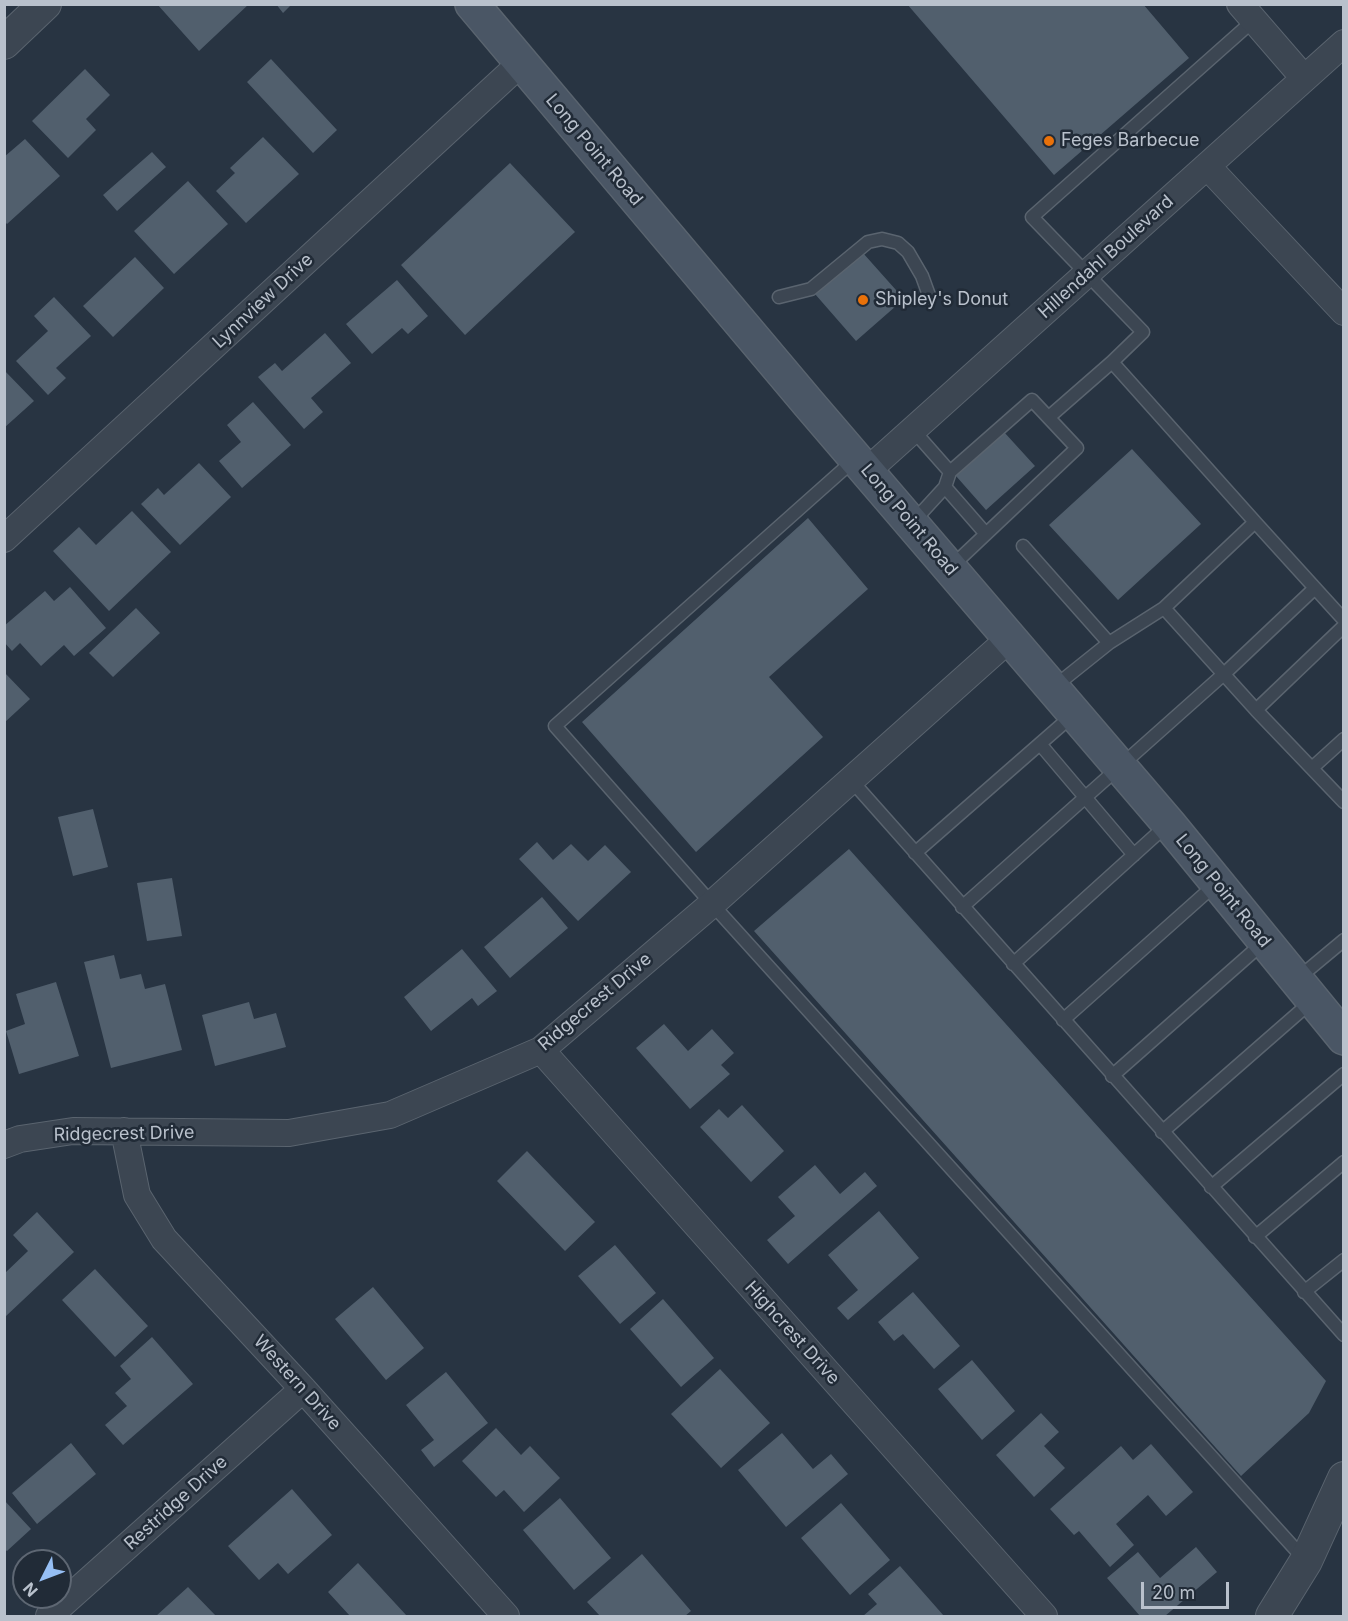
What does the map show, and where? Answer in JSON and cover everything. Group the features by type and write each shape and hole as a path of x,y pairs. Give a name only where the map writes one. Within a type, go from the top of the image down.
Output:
{"main road":[{"name":"Long Point Road","path":"472,4 1169,824 1344,1038"}],"street":[{"path":"4,43 45,4"},
{"path":"1247,12 1304,78"},
{"name":"Hillendahl Boulevard","path":"862,464 913,430 1344,43"},
{"name":"Lynnview Drive","path":"4,539 521,63"},
{"path":"1207,166 1344,312"},
{"name":"Ridgecrest Drive","path":"4,1144 20,1138 73,1131 289,1133 390,1115 541,1050 712,904 1010,638"},
{"name":"Highcrest Drive","path":"541,1050 1044,1617"},
{"name":"Western Drive","path":"124,1131 137,1195 164,1239 303,1389 506,1617"},
{"name":"Restridge Drive","path":"49,1617 303,1389"},
{"path":"1272,1617 1306,1561 1344,1478"}],"lane":[{"path":"1049,417 1143,332 1032,217 1247,12"},
{"path":"779,297 812,289 868,242 882,239 898,243 908,252 922,276 930,298"},
{"path":"1112,362 1344,620"},
{"path":"912,523 945,487 950,472 1032,400 1077,448 950,568"},
{"path":"913,430 950,472"},
{"path":"862,464 555,726 712,904 1306,1561"},
{"path":"945,487 986,534"},
{"path":"1053,687 1108,643 1164,608 1255,522"},
{"path":"1023,546 1108,643"},
{"path":"962,907 1086,799 1315,588"},
{"path":"1164,608 1256,710 1344,802"},
{"path":"1256,710 1344,626"},
{"path":"915,853 1075,714"},
{"path":"1312,768 1344,739"},
{"path":"1040,744 1134,855"},
{"path":"851,780 1210,1187 1344,1335"},
{"path":"1013,963 1169,824"},
{"path":"1063,1020 1217,883"},
{"path":"1162,1132 1304,990 1344,940"},
{"path":"1112,1076 1264,941"},
{"path":"1210,1187 1344,1074"},
{"path":"1255,1237 1344,1162"},
{"path":"1304,1292 1344,1260"}],"building":[{"path":"157,4 249,4 199,51"},
{"path":"276,4 292,4 283,13"},
{"path":"907,4 1143,4 1189,58 1054,175"},
{"path":"271,59 337,130 313,153 247,82"},
{"path":"85,69 110,95 86,119 96,130 68,158 32,121"},
{"path":"263,137 299,174 246,223 216,191 235,173 230,168"},
{"path":"25,139 60,176 7,224 4,221 4,157"},
{"path":"152,152 166,167 117,211 103,195"},
{"path":"510,163 575,232 465,335 401,265"},
{"path":"188,181 228,224 174,274 134,231"},
{"path":"863,253 904,299 856,341 815,294"},
{"path":"135,257 164,288 113,337 83,306"},
{"path":"397,280 428,316 408,334 402,328 372,354 346,324"},
{"path":"54,297 91,336 56,368 66,378 48,395 16,361 48,331 34,316"},
{"path":"325,333 351,363 311,398 323,412 304,429 258,377 275,363 282,371"},
{"path":"4,370 34,401 4,428"},
{"path":"253,402 291,445 242,488 219,461 241,442 227,425"},
{"path":"1004,432 1035,466 986,510 956,476"},
{"path":"1132,449 1201,524 1118,600 1049,525"},
{"path":"199,463 231,497 180,545 141,504 158,488 164,495"},
{"path":"132,511 171,552 109,611 53,551 79,527 96,545"},
{"path":"808,518 868,589 769,677 823,737 696,852 582,722"},
{"path":"70,587 106,628 74,656 64,645 41,666 20,643 12,651 4,642 4,626 45,591 54,601"},
{"path":"136,608 160,633 113,677 89,653"},
{"path":"4,672 30,699 4,723"},
{"path":"93,809 108,867 73,876 58,817"},
{"path":"537,842 553,860 571,844 588,861 605,845 631,872 578,921 519,859"},
{"path":"849,849 1326,1381 1309,1413 1241,1476 754,931"},
{"path":"172,878 182,936 147,941 137,883"},
{"path":"542,897 568,928 510,978 484,947"},
{"path":"462,949 497,991 478,1006 472,998 431,1031 404,997"},
{"path":"114,955 120,979 141,974 145,989 165,984 182,1050 111,1068 84,962"},
{"path":"56,982 79,1056 19,1074 6,1031 25,1024 16,994"},
{"path":"249,1002 254,1019 276,1013 286,1047 215,1066 202,1015"},
{"path":"664,1024 688,1051 712,1029 734,1053 721,1065 730,1074 690,1109 636,1048"},
{"path":"742,1105 784,1151 751,1182 700,1127 719,1109 728,1118"},
{"path":"527,1151 595,1222 565,1251 497,1181"},
{"path":"815,1165 840,1194 865,1172 877,1186 788,1264 767,1240 795,1216 778,1197"},
{"path":"879,1211 919,1258 848,1320 837,1308 858,1290 828,1255"},
{"path":"37,1212 74,1252 5,1317 5,1273 28,1251 13,1235"},
{"path":"615,1245 656,1293 620,1324 578,1276"},
{"path":"95,1269 148,1326 115,1357 62,1300"},
{"path":"373,1287 424,1348 386,1380 335,1319"},
{"path":"913,1292 960,1346 934,1369 903,1334 894,1341 878,1322"},
{"path":"663,1299 714,1358 681,1387 630,1329"},
{"path":"152,1337 193,1384 123,1445 105,1425 127,1406 115,1393 131,1379 120,1366"},
{"path":"972,1360 1015,1411 982,1440 938,1389"},
{"path":"720,1369 770,1423 721,1468 671,1414"},
{"path":"446,1372 488,1423 434,1467 421,1450 434,1440 406,1405"},
{"path":"1041,1413 1059,1432 1044,1446 1065,1468 1034,1497 996,1455"},
{"path":"496,1428 521,1455 530,1446 560,1478 524,1512 504,1490 496,1497 462,1461"},
{"path":"782,1433 813,1469 831,1454 848,1474 786,1527 738,1470"},
{"path":"71,1443 96,1474 37,1524 12,1493"},
{"path":"1151,1444 1193,1492 1166,1516 1148,1495 1116,1524 1134,1545 1110,1567 1079,1531 1074,1535 1050,1509 1121,1446 1133,1460"},
{"path":"292,1489 332,1535 288,1574 278,1563 259,1580 228,1546"},
{"path":"560,1498 611,1558 574,1590 523,1530"},
{"path":"4,1500 31,1529 7,1551 4,1549"},
{"path":"841,1503 890,1560 850,1595 801,1538"},
{"path":"1196,1547 1217,1572 1165,1616 1140,1616 1107,1578 1138,1552 1160,1578"},
{"path":"642,1554 691,1611 685,1616 600,1616 587,1602"},
{"path":"358,1563 407,1616 350,1616 328,1592"},
{"path":"900,1566 944,1616 863,1616 877,1604 868,1594"},
{"path":"188,1587 216,1616 156,1616"}],"place":[{"name":"Feges Barbecue","path":"1049,141"},
{"name":"Shipley's Donut","path":"863,300"}]}
